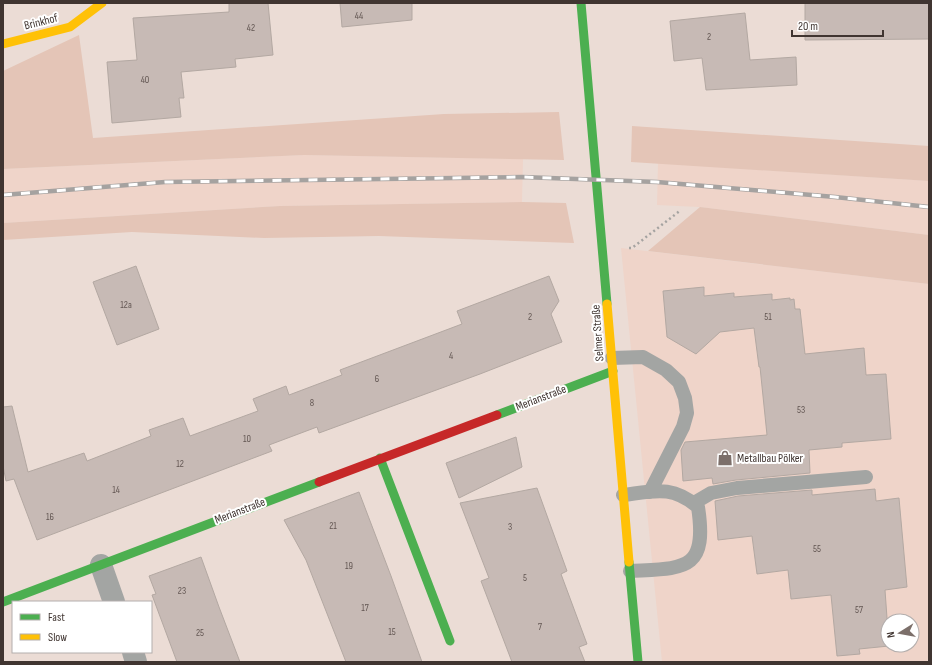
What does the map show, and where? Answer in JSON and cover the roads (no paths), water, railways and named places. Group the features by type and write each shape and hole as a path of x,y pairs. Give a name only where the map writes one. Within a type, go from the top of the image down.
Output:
{"street":[{"name":"Brinkhof","path":"3,44 70,27 102,3"},
{"name":"Selmer Straße","path":"581,3 638,662"},
{"name":"Merianstraße","path":"3,602 380,458 612,365"},
{"path":"380,458 450,642"},
{"path":"101,565 114,601"}],"lane":[{"path":"612,365 643,357 666,370 679,382 685,398 688,413 683,427 650,492"},
{"path":"694,503 711,493 737,488 866,477"},
{"path":"623,494 664,490 685,496 698,507 701,527 699,549 689,563 673,569 630,572"}],"railway":[{"path":"3,195 165,182 522,177 657,182 835,197 929,207"}],"place":[{"name":"Metallbau Pölker","path":"725,458"}]}
